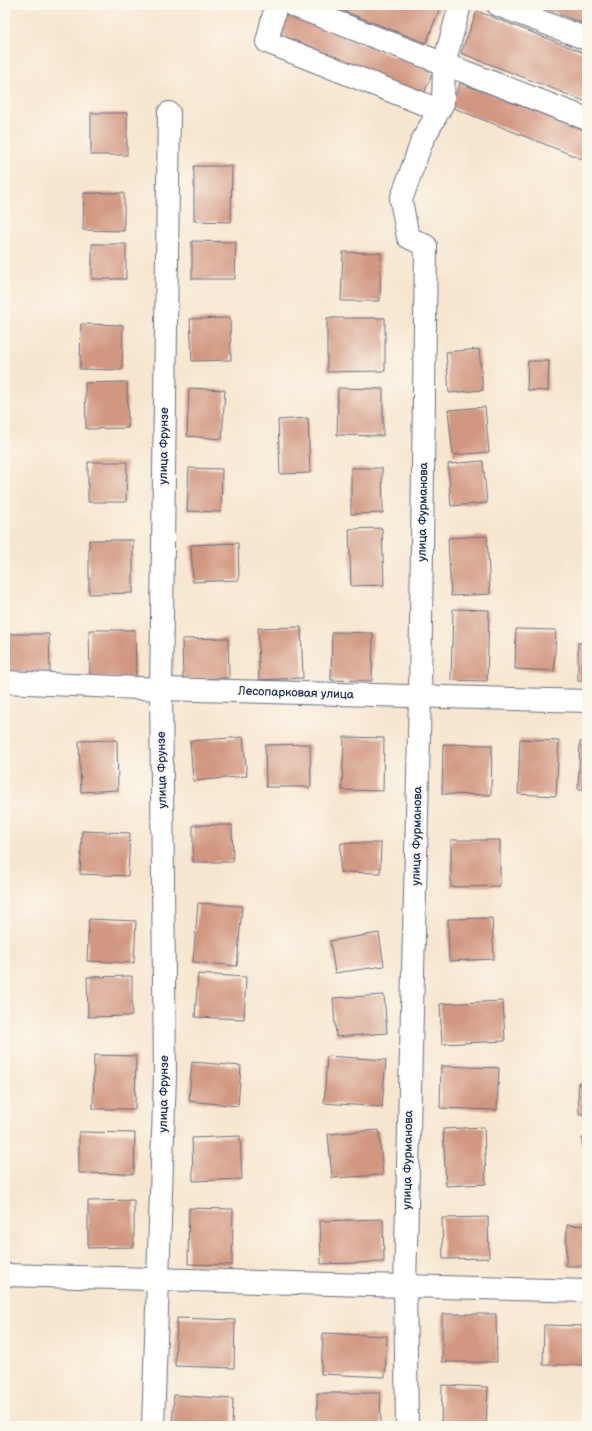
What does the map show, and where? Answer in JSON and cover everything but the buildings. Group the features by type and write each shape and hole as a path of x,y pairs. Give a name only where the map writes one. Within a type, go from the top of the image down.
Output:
{"street":[{"path":"276,5 267,42 439,110 443,103 444,64 460,5"},
{"path":"292,5 587,119"},
{"path":"498,5 587,39"},
{"name":"улица Фурманова","path":"407,1426 405,1286 420,696 426,246 408,237 401,200 422,141 439,110"},
{"name":"улица Фрунзе","path":"153,1426 165,1076 161,689 169,113"},
{"name":"Лесопарковая улица","path":"5,682 161,689 587,700"},
{"path":"5,1276 587,1291"}]}
